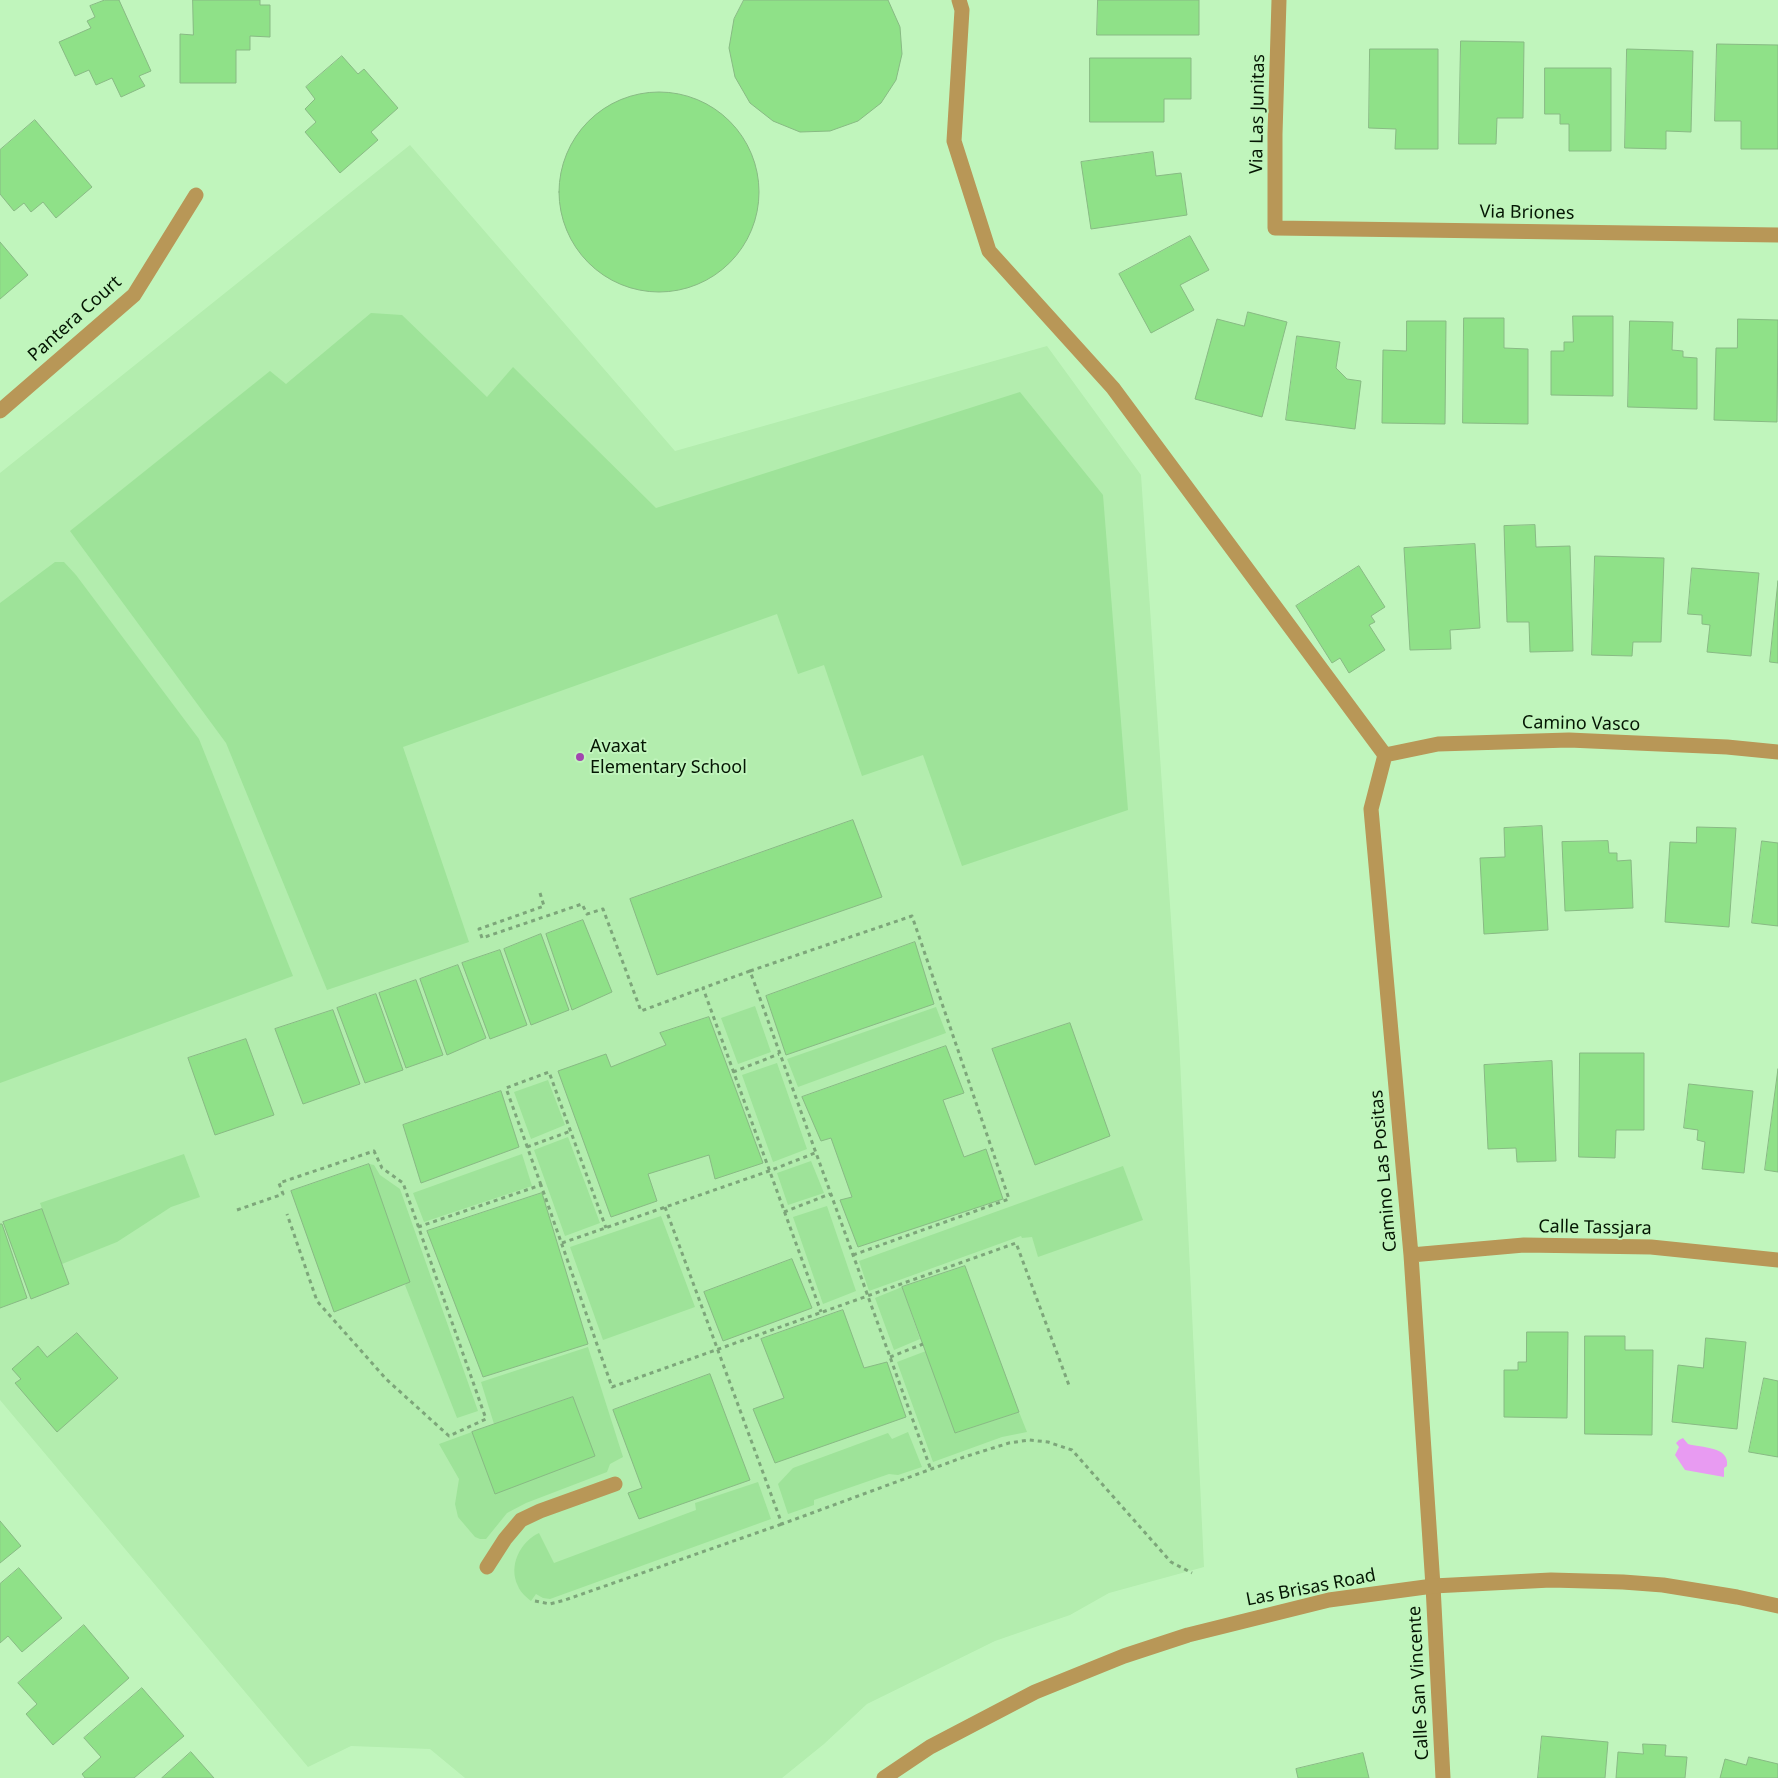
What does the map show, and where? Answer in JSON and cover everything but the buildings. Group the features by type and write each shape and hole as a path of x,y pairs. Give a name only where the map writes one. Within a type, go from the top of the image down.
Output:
{"street":[{"path":"959,0 962,10 954,141 989,252 1113,388 1385,755"},
{"name":"Via Las Junitas","path":"1275,228 1279,0"},
{"name":"Pantera Court","path":"0,411 134,295 196,195"},
{"name":"Via Briones","path":"1275,228 1778,235"},
{"name":"Camino Vasco","path":"1385,755 1438,744 1569,740 1727,747 1778,752"},
{"name":"Camino Las Positas","path":"1385,755 1371,809 1411,1255 1433,1586"},
{"name":"Calle Tassjara","path":"1411,1255 1524,1245 1652,1247 1778,1260"},
{"path":"487,1567 521,1520 540,1511 615,1484"},
{"name":"Las Brisas Road","path":"884,1778 930,1747 1035,1692 1124,1656 1198,1632 1329,1600 1433,1586 1551,1580 1663,1585 1778,1606"},
{"name":"Calle San Vincente","path":"1433,1586 1443,1778"}],"path":[{"path":"540,893 544,906 479,929 482,938 582,904 587,914 603,909 641,1011 750,971 912,916 1009,1199 853,1255"},
{"path":"750,971 931,1470"},
{"path":"703,988 821,1312"},
{"path":"733,1072 780,1054"},
{"path":"606,1228 549,1072 506,1088 612,1387 1016,1243 1070,1388"},
{"path":"527,1147 570,1131"},
{"path":"237,1210 282,1194 279,1183 374,1151 382,1168 403,1183 486,1419 449,1436 386,1380 317,1301 288,1214"},
{"path":"562,1243 816,1153"},
{"path":"418,1227 541,1185"},
{"path":"784,1212 831,1194"},
{"path":"665,1207 782,1524"},
{"path":"890,1357 923,1344"},
{"path":"535,1601 550,1604 565,1600 782,1524 964,1457 1029,1440 1048,1442 1072,1450 1171,1562 1192,1573"}],"shaded area":[{"name":"Avaxat Elementary School","path":"410,145 675,451 1047,346 1141,475 1179,1038 1204,1567 1109,1593 1070,1615 995,1641 867,1704 824,1744 782,1778 465,1778 430,1749 351,1746 308,1767 0,1400 0,473"},
{"path":"371,313 402,315 487,397 513,367 656,508 1020,392 1103,495 1128,810 962,866 923,755 862,776 824,665 798,674 777,614 403,747 469,942 327,990 226,743 70,531 270,371 286,384"},
{"path":"55,562 64,562 76,575 199,739 293,976 0,1083 0,603"},
{"path":"755,1006 771,1052 738,1064 721,1018"},
{"path":"936,1007 946,1033 798,1087 787,1059"},
{"path":"777,1063 807,1149 773,1162 742,1075"},
{"path":"548,1080 565,1125 531,1139 514,1092"},
{"path":"568,1137 600,1223 565,1236 534,1150"},
{"path":"184,1154 200,1197 171,1207 117,1242 62,1264 40,1203"},
{"path":"522,1154 532,1186 424,1222 413,1193"},
{"path":"811,1161 824,1193 788,1205 777,1173"},
{"path":"369,1164 374,1165 380,1175 400,1189 478,1411 457,1418 405,1285 409,1281"},
{"path":"1123,1166 1143,1220 1038,1257 1032,1237 1022,1238 1021,1236 869,1291 859,1261"},
{"path":"827,1206 856,1291 823,1304 793,1217"},
{"path":"661,1216 695,1307 603,1340 570,1247"},
{"path":"902,1287 920,1339 894,1350 875,1298"},
{"path":"588,1347 623,1457 610,1464 607,1472 526,1503 507,1513 486,1539 475,1537 458,1517 455,1504 459,1479 439,1444 494,1424 481,1382"},
{"path":"926,1351 956,1433 1019,1412 1027,1432 1002,1437 933,1462 897,1362"},
{"path":"908,1432 922,1467 898,1475 889,1474 814,1500 814,1505 788,1514 778,1484 793,1468 888,1433 892,1439"},
{"path":"1683,1438 1688,1444 1714,1449 1724,1455 1727,1459 1727,1466 1724,1468 1724,1477 1685,1470 1675,1455 1679,1447 1676,1443"},
{"path":"758,1482 771,1519 550,1599 536,1594 531,1601 519,1588 515,1578 515,1563 521,1548 539,1533 554,1563 696,1510 695,1503"}],"place":[{"name":"Avaxat Elementary School","path":"580,757"}]}
